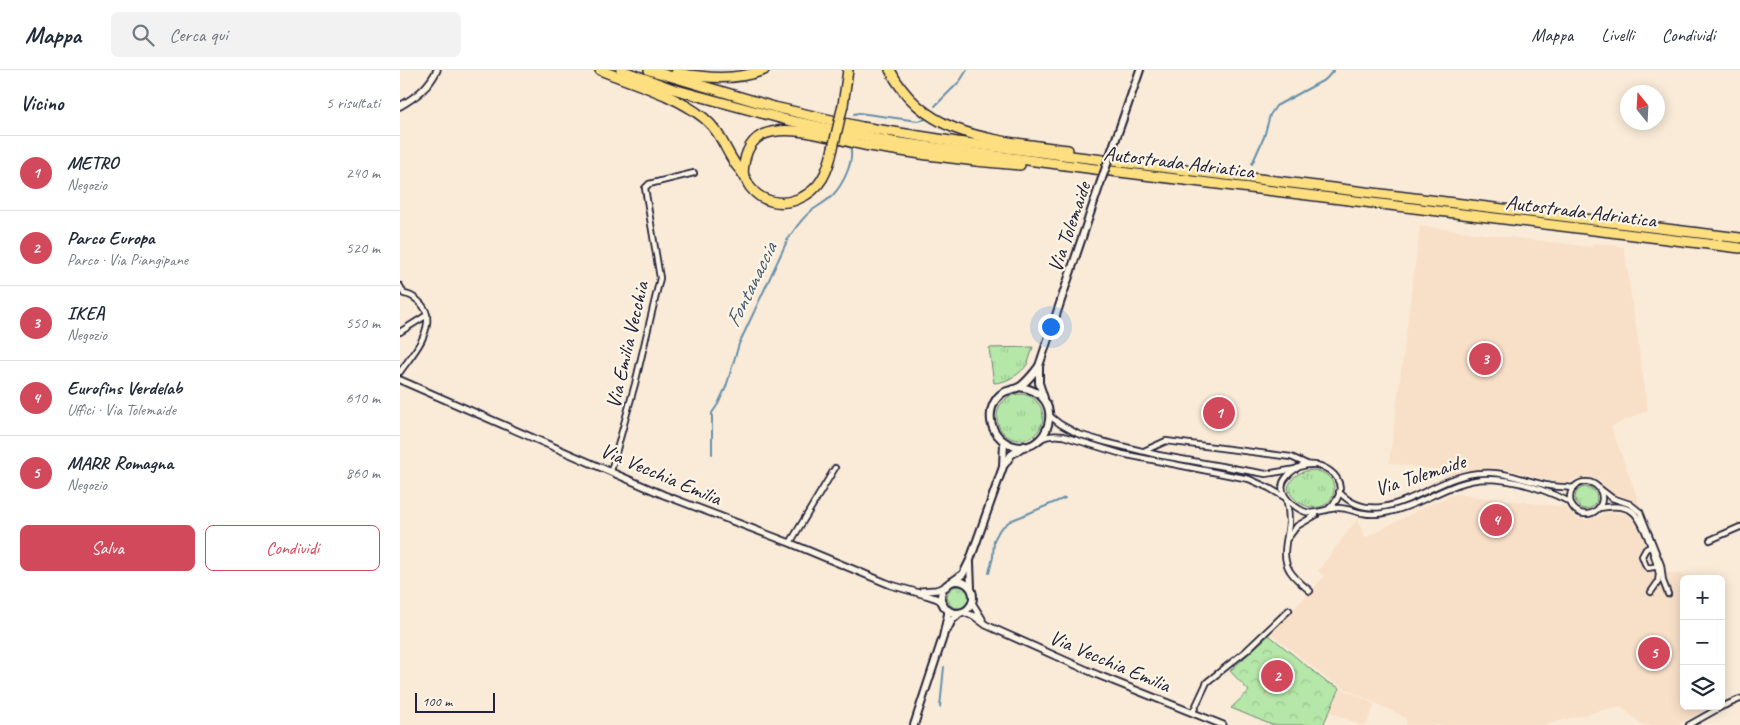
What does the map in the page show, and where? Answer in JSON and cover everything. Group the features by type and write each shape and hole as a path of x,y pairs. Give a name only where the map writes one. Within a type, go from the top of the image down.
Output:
{"highway":[{"path":"600,70 668,97 699,114 716,130 725,143 735,164 744,174 748,185 759,196 772,202 792,202 808,194 820,183 827,172 843,105 848,70"},
{"name":"Autostrada Adriatica","path":"621,70 682,92 787,120 883,140 1095,169 1740,248"},
{"name":"Autostrada Adriatica","path":"649,70 774,107 862,127 957,142 1740,238"},
{"path":"655,70 719,78 746,76 764,70"},
{"path":"890,70 906,95 918,108 932,118 964,131 999,140 1151,162 1176,168"},
{"path":"744,174 745,157 753,142 764,134 782,131 804,133 864,145 938,156 1013,164 1095,169"}],"main road":[{"name":"Via Tolemaide","path":"1004,442 996,435 992,426 990,416 992,407 1002,393 1019,387 1030,378 1039,366 1140,70"},
{"name":"Via Tolemaide","path":"1039,366 1039,383 1050,416"},
{"path":"1019,387 1028,388 1044,398"},
{"path":"1003,467 1004,442 1014,446 1032,444 1046,432 1050,416"},
{"path":"961,612 948,610 943,604 942,593 948,585 963,574 970,560 1003,467 1011,455 1024,446"},
{"path":"943,637 952,620 968,609 972,603 970,560"},
{"path":"948,585 961,582 966,584 971,590"},
{"path":"914,725 943,637 948,610"}],"street":[{"path":"400,106 419,94 429,84 437,70"},
{"name":"Via Emilia Vecchia","path":"611,471 635,384 660,278 645,188 648,184 694,173"},
{"path":"400,286 404,294 414,297 426,309 427,315 426,329 421,340 400,372"},
{"path":"401,299 404,294"},
{"path":"400,332 427,315"},
{"name":"Via Vecchia Emilia","path":"400,380 664,495 790,543 891,585 938,599 943,604"},
{"path":"1050,416 1078,434 1143,451 1266,474 1318,465 1332,471 1339,484 1339,492 1333,506 1327,510"},
{"path":"1040,439 1046,436 1063,436 1122,454 1249,479 1286,498 1298,508 1312,513 1320,513"},
{"path":"1143,451 1166,441 1291,457 1310,465"},
{"path":"790,543 835,468"},
{"path":"1296,469 1289,474 1282,484 1288,508 1289,522 1285,553 1290,571 1310,591"},
{"name":"Via Tolemaide","path":"1339,492 1345,498 1357,504 1372,508 1388,506 1400,503 1456,478 1498,472 1550,486 1574,488 1586,482 1599,488"},
{"name":"Via Tolemaide","path":"1285,544 1290,533 1297,526 1327,510 1337,508 1364,514 1389,512 1410,506 1457,484 1485,479 1513,481 1546,490 1570,502 1572,507 1580,513 1590,514 1599,508"},
{"path":"1570,502 1571,492 1574,488"},
{"path":"1599,488 1602,498 1599,508 1616,507 1630,510 1636,514 1652,546"},
{"path":"1599,488 1612,498 1630,504 1640,512 1668,594"},
{"path":"1710,540 1740,527"},
{"path":"1652,546 1642,552 1642,556 1648,568 1659,566"},
{"path":"1651,592 1658,582 1659,566"},
{"path":"913,592 928,591 948,585"},
{"path":"972,603 986,625"},
{"path":"1193,712 1207,682 1246,651 1290,610"},
{"name":"Via Vecchia Emilia","path":"961,612 974,616 986,625 1098,675 1223,725"},
{"path":"1689,725 1720,707 1740,699"}],"shaded area":[{"path":"1420,226 1592,247 1593,243 1624,247 1648,410 1611,427 1641,507 1630,499 1612,493 1599,480 1576,478 1567,483 1551,481 1507,469 1489,468 1469,470 1444,476 1442,471 1389,463"},
{"path":"1455,494 1565,507 1576,518 1586,520 1608,512 1626,514 1632,519 1634,518 1645,543 1637,553 1644,570 1685,575 1680,575 1680,710 1705,710 1678,725 1643,725 1620,706 1543,725 1406,725 1406,718 1328,680 1271,633 1325,576 1318,571 1358,518 1365,538 1428,505"},
{"path":"1341,688 1375,704 1366,725 1360,725 1330,712"}],"green space":[{"path":"1033,347 1028,363 1022,371 1008,380 994,383 989,348"},
{"path":"1020,394 1033,398 1039,404 1043,417 1039,430 1033,436 1020,440 1007,436 1001,430 997,417 1001,404 1007,398"},
{"path":"1313,470 1324,473 1331,479 1334,487 1330,501 1323,506 1304,505 1292,496 1288,488 1291,480 1297,475"},
{"path":"1582,487 1590,487 1597,494 1597,502 1590,509 1582,509 1575,502 1575,494"},
{"path":"958,586 968,593 969,597 962,607 958,608 948,601 947,597 954,587"},
{"path":"1269,635 1325,681 1340,688 1323,725 1272,725 1231,708 1249,691 1230,671"}],"waterway":[{"name":"Fontanaccia","path":"935,106 960,81 967,70"},
{"path":"1252,164 1264,137 1270,115 1276,106 1326,79 1334,70"},
{"name":"Fontanaccia","path":"854,114 859,113 918,121 926,119"},
{"name":"Fontanaccia","path":"712,454 712,413 726,387 739,344 788,239 807,214 828,200 841,185 851,158 850,146"},
{"path":"989,573 993,557 994,540 1000,529 1010,521 1065,498"},
{"path":"940,707 944,667"}],"place":[{"name":"IKEA","path":"1485,359"},
{"name":"METRO","path":"1219,413"},
{"name":"Eurofins Verdelab","path":"1496,520"},
{"name":"MARR Romagna","path":"1654,653"},
{"name":"Parco Europa","path":"1277,676"}]}
